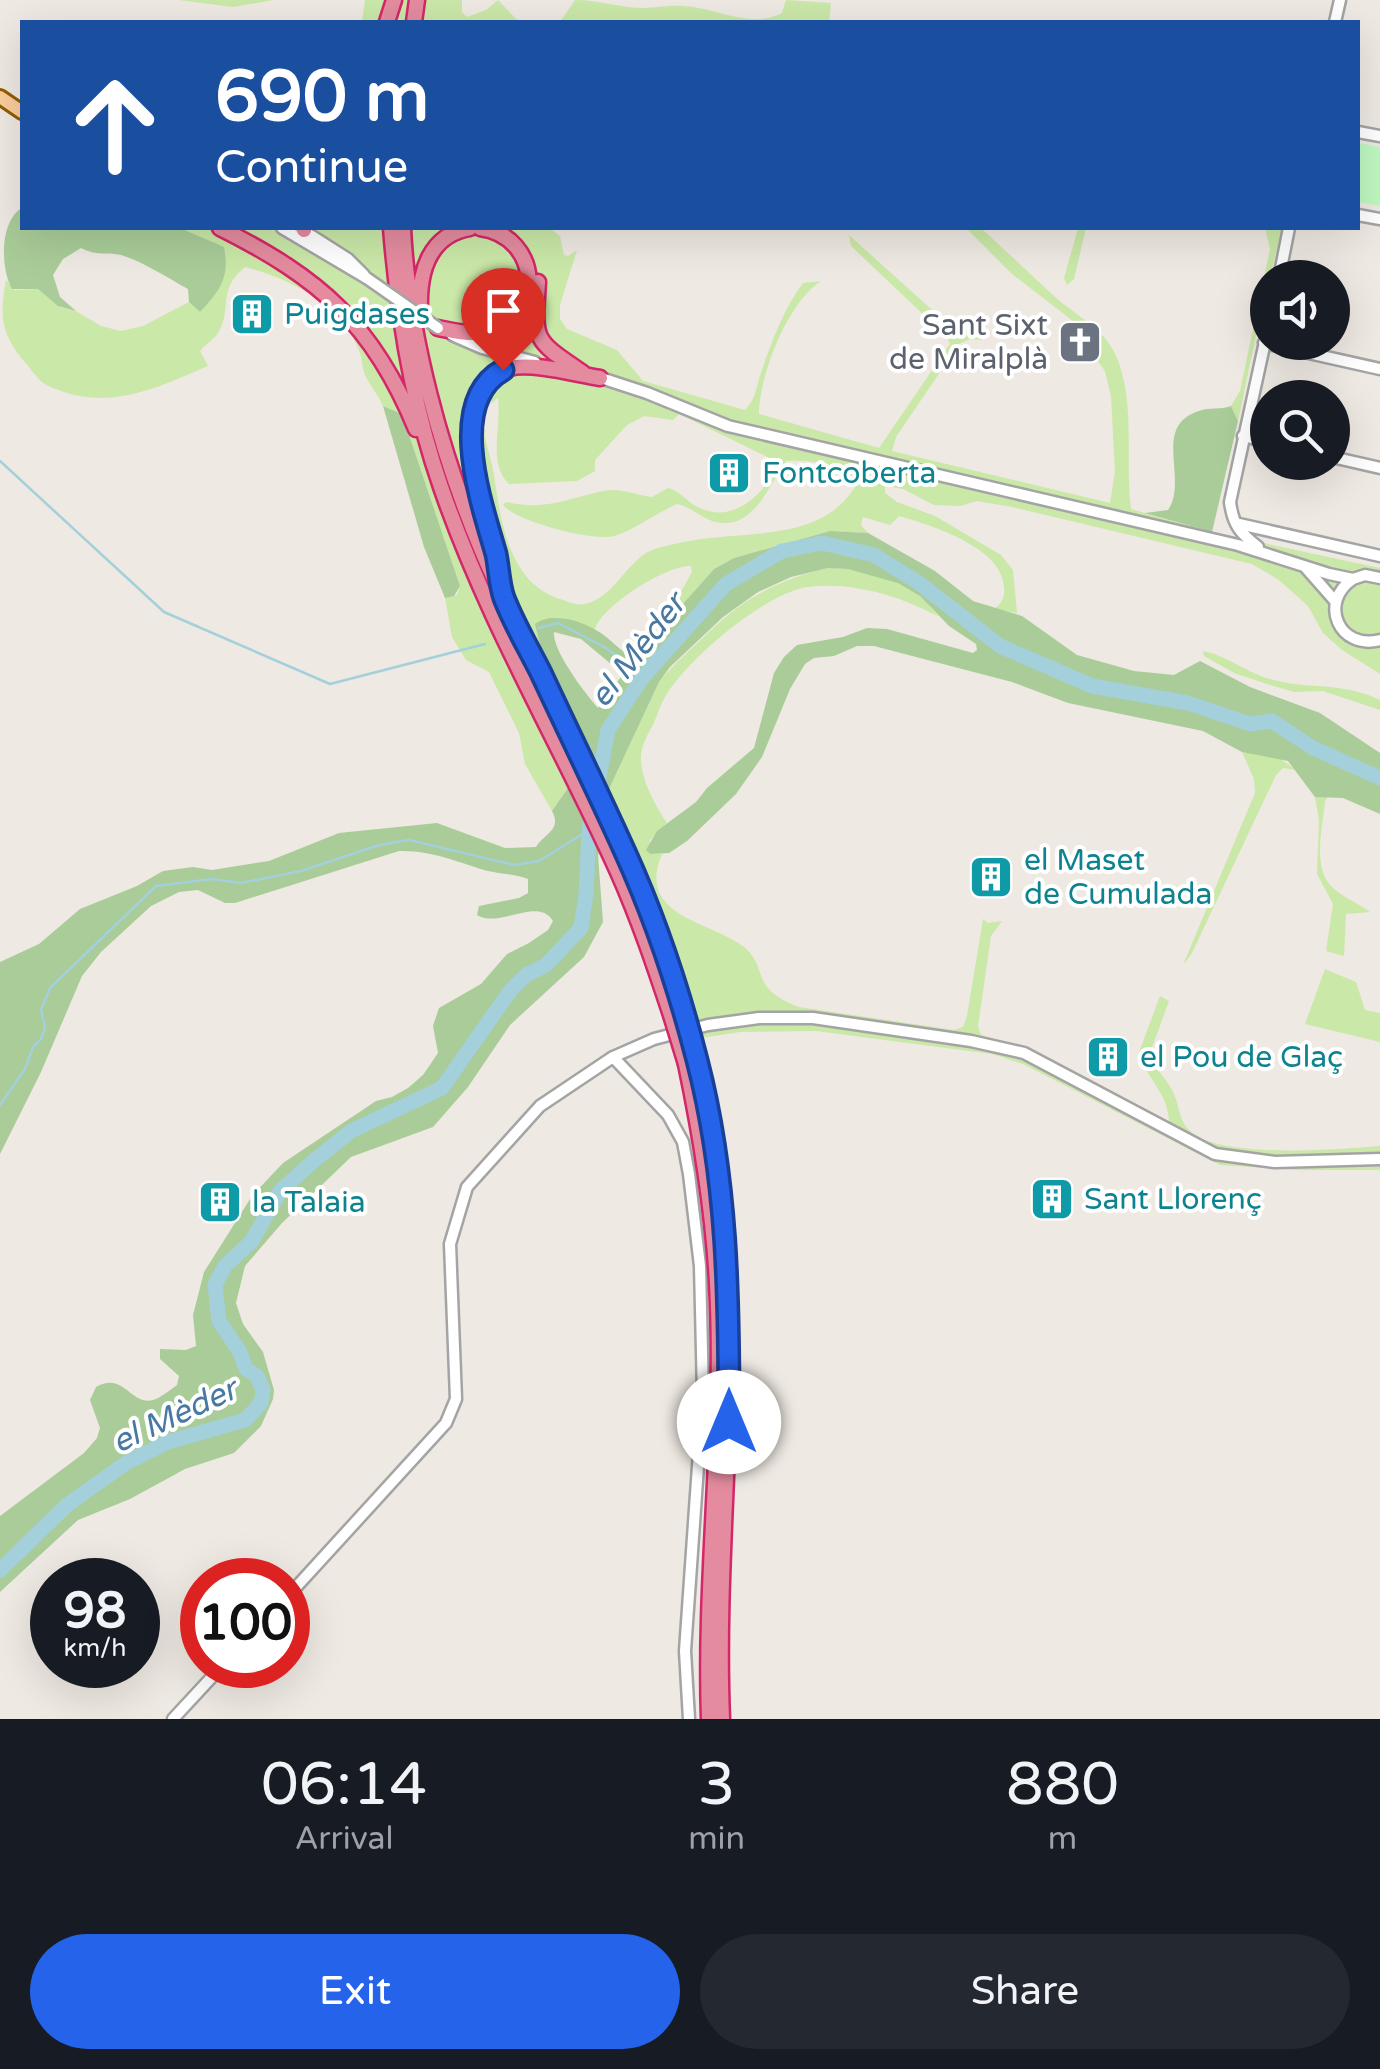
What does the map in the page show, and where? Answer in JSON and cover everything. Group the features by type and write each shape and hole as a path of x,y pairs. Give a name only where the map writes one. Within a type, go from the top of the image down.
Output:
{"highway":[{"path":"224,230 298,272 346,314 393,375 422,441 428,444"},
{"path":"391,230 402,323 428,444 460,538 501,632 620,875 677,1013"},
{"path":"402,230 417,328 447,456 482,552 627,855 713,1128 729,1277 729,1422 719,1652 722,1719"},
{"path":"417,328 420,280 427,260 443,239 465,230"},
{"path":"438,328 472,333 495,330 512,319 527,295 529,271 518,248 502,234 487,230"},
{"path":"510,230 526,243 534,259 538,282 534,317 538,336 552,352 584,373"},
{"path":"504,596 472,448 473,415 480,391 496,374 511,368 600,378"},
{"path":"691,1062 717,1282 717,1422 707,1641 709,1719"}],"street":[{"path":"285,230 438,328 482,348 600,378 728,426 1262,551 1305,568 1352,579"},
{"path":"305,230 357,266 364,278"},
{"path":"1282,260 1290,230"},
{"path":"1261,360 1230,502 1238,532 1262,551"},
{"path":"1338,360 1380,369"},
{"path":"1244,436 1250,438"},
{"path":"1350,461 1380,468"},
{"path":"1239,524 1380,556"},
{"path":"1305,568 1335,601"},
{"path":"1380,578 1365,575 1343,586 1335,601 1334,616 1349,638 1366,643 1380,654"},
{"path":"1366,643 1380,640"},
{"path":"310,1572 446,1423 456,1398 450,1244 467,1187 540,1106 613,1057 654,1039 708,1025 759,1018 814,1018 971,1041 1024,1053 1216,1154 1275,1162 1380,1159"},
{"path":"613,1057 668,1114 684,1142 692,1192 700,1266 703,1395 686,1632 689,1719"},
{"path":"173,1719 202,1688"}],"green space":[{"path":"179,0 274,0 233,7"},
{"path":"365,0 462,0 462,12 467,17 498,0 517,20 362,20"},
{"path":"575,0 635,8 695,7 745,19 770,18 782,13 786,0 831,3 829,20 561,20"},
{"path":"1360,143 1380,147 1380,206 1360,202"},
{"path":"20,210 20,230 185,230 224,247 226,267 222,283 200,312 189,302 188,289 155,270 121,255 81,248 63,259 53,275 60,297 76,311 58,306 38,289 12,289 5,269 4,245"},
{"path":"184,230 552,230 560,236 564,255 577,250 560,305 560,319 567,329 617,350 643,381 745,410 754,397 790,303 803,283 821,281 797,306 777,342 764,380 759,414 879,448 950,344 851,246 849,235 941,318 960,326 976,325 975,336 983,340 970,339 959,344 896,437 892,451 1110,503 1115,472 1111,396 1105,371 1094,356 1094,346 1082,328 1012,274 968,230 983,230 1100,333 1114,352 1127,399 1131,509 1212,532 1380,568 1380,674 1342,650 1323,633 1308,606 1279,580 1252,564 1012,507 977,501 960,506 934,505 903,489 885,486 885,493 897,502 935,516 1001,555 1013,570 1017,613 994,609 1002,600 1004,586 988,557 960,539 899,516 890,525 863,517 861,525 868,533 830,531 734,558 714,569 672,617 692,572 691,566 666,572 636,588 609,609 595,629 557,618 541,649 584,743 568,788 552,811 525,764 519,733 489,672 466,660 452,637 445,598 457,595 460,586 402,414 383,406 365,376 353,338 330,309 298,287 245,267 231,284 218,333 200,351 208,366 138,393 101,398 83,397 43,383 22,359 6,331 3,303 6,280 14,290 38,289 60,307 121,331 143,326 189,302 200,312 224,248","holes":["498,398 497,455 502,475 509,484 577,481 595,471 595,460 627,425 644,416 673,420 679,414 772,459 771,474 762,490 728,512 703,509 668,488 652,497 609,490 545,505 503,505 538,523 604,537 630,530 677,504 712,521 738,520 758,504 786,461 835,467 858,482 842,503 802,526 703,539 651,551 602,596 577,604 545,592 530,581 511,550 484,426 485,408"]},
{"path":"1077,230 1086,230 1074,279 1067,285 1064,278"},
{"path":"1265,230 1282,230 1274,260 1268,260 1270,249"},
{"path":"1250,344 1251,360 1238,421 1231,406 1240,391"},
{"path":"383,406 402,414 460,586 454,596 445,598 424,547"},
{"path":"1231,406 1238,421 1212,532 1145,513 1168,510 1175,484 1174,441 1185,418 1203,410"},
{"path":"830,531 868,533 935,571 973,601 1022,616 1077,655 1134,671 1174,675 1200,661 1250,687 1320,713 1380,753 1380,814 1343,798 1315,797 1288,761 1242,752 1203,731 1068,703 1012,682 874,646 857,646 805,664 790,689 762,757 736,794 687,841 669,853 650,854 646,850 657,831 696,802 754,748 774,673 797,645 843,637 867,628 887,629 973,653 977,650 976,644 949,626 920,596 898,583 848,569 828,568 791,577 758,592 723,617 659,682 609,789 598,856 603,922 584,957 510,1025 468,1087 433,1127 351,1157 282,1223 245,1266 236,1303 243,1324 263,1352 274,1390 261,1426 234,1453 185,1469 130,1499 78,1520 37,1558 30,1558 30,1564 0,1592 0,1516 84,1453 97,1438 100,1428 90,1400 96,1387 114,1383 147,1401 177,1385 179,1376 160,1359 160,1349 186,1350 196,1346 193,1315 204,1272 252,1196 283,1163 376,1101 408,1088 423,1075 438,1053 433,1026 439,1008 481,984 507,954 548,930 553,921 538,911 496,918 477,915 479,906 528,893 528,879 411,851 399,851 235,903 225,903 198,890 179,892 151,906 101,952 82,976 0,1154 0,962 39,944 80,909 163,871 193,867 212,870 269,861 339,833 437,823 505,848 536,847 554,827 552,811 568,788 584,743 541,649 535,624 549,618 582,623 635,658 714,569 734,558","holes":["554,632 581,639 623,674 598,708 564,660"]},
{"path":"828,568 863,571 897,582 919,595 939,617 876,592 841,586 807,587 789,592 749,615 690,665 663,700 641,756 647,785 667,823 650,840 650,854 662,854 656,875 659,891 668,904 744,947 766,985 783,1000 799,1007 954,1030 963,1027 967,1016 983,919 988,923 1002,921 991,936 978,1026 981,1035 1055,1062 1169,1122 1162,1095 1138,1055 1160,996 1169,1001 1149,1056 1171,1089 1189,1130 1225,1146 1251,1149 1380,1146 1380,1170 1220,1165 1023,1064 992,1054 816,1031 740,1032 701,1038 655,898 609,789 659,682 677,662 750,599 779,584"},
{"path":"1203,651 1270,679 1366,694 1380,700 1380,710 1323,691 1294,692 1234,673 1204,656"},
{"path":"1242,752 1278,757 1296,770 1283,768 1276,775 1183,965 1255,793 1254,779"},
{"path":"1329,795 1320,845 1325,878 1335,890 1370,912 1346,914 1344,956 1326,951 1333,904 1317,874 1319,820 1315,797"},
{"path":"1325,969 1356,982 1365,1010 1380,1013 1380,1042 1305,1024"}],"waterway":[{"path":"0,461 164,612 330,684 485,644"},
{"name":"el Mèder","path":"0,1570 67,1505 126,1463 168,1442 245,1420 261,1403 263,1390 257,1376 246,1369 240,1352 219,1321 215,1285 225,1266 251,1242 281,1190 316,1159 351,1131 442,1088 510,991 526,975 546,965 581,928 589,830 608,730 642,678 726,584 782,551 822,543 874,555 919,583 1000,646 1092,686 1188,703 1250,724 1272,721 1313,748 1380,778"},
{"path":"539,628 558,623 606,648 644,676"},
{"path":"0,1105 41,1039 45,1028 41,1010 50,988 156,886 212,879 241,883 301,871 379,845 409,840 514,865 539,861 589,830"}],"place":[{"name":"Puigdases","path":"252,314"},
{"name":"Sant Sixt de Miralplà","path":"1080,342"},
{"name":"Fontcoberta","path":"729,473"},
{"name":"el Maset de Cumulada","path":"991,877"},
{"name":"el Pou de Glaç","path":"1108,1057"},
{"name":"Sant Llorenç","path":"1052,1199"},
{"name":"la Talaia","path":"220,1202"}],"route":[{"path":"503,370 484,384 475,406 472,448 478,488 504,596 627,855 661,944 697,1060 713,1128 724,1219 729,1277 729,1422"}]}
